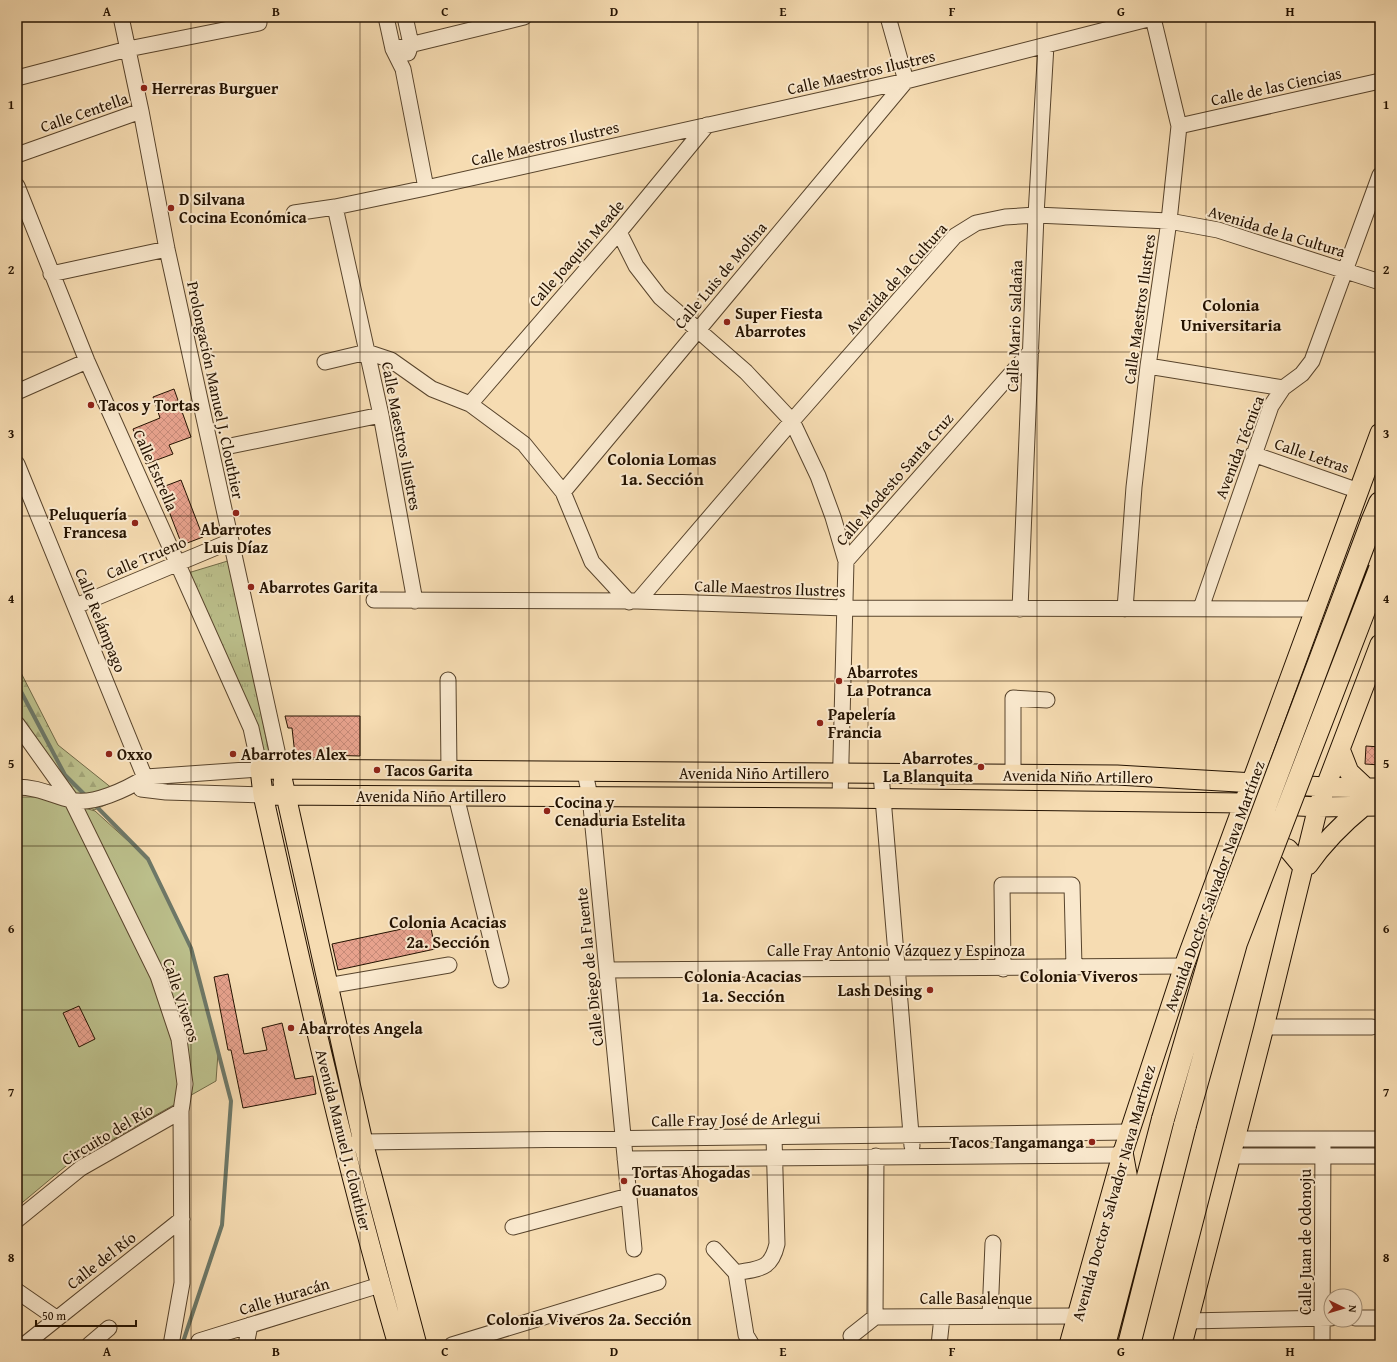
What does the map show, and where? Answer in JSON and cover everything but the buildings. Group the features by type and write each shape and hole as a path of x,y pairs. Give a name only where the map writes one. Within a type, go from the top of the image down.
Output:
{"highway":[{"name":"Avenida Doctor Salvador Nava Martínez","path":"1104,1345 1163,1120 1217,934 1376,513"},
{"path":"1129,1345 1185,1125 1236,943 1380,568"},
{"path":"1088,1345 1127,1193 1122,1155"}],"main road":[{"name":"Avenida Doctor Salvador Nava Martínez","path":"1069,1345 1122,1155 1184,966 1226,849 1275,720 1314,609 1380,433"},
{"path":"1182,1345 1234,1147 1318,807 1380,644"},
{"path":"1275,720 1288,730 1308,739 1328,736 1349,724"},
{"path":"1340,749 1349,772 1373,788"},
{"name":"Avenida Niño Artillero","path":"260,769 1117,775 1325,787 1373,788"},
{"name":"Avenida Manuel J. Clouthier","path":"260,769 263,795 344,1146 380,1285 398,1345"},
{"name":"Avenida Manuel J. Clouthier","path":"281,769 285,794 362,1142 417,1345"},
{"name":"Avenida Niño Artillero","path":"263,795 840,798 1244,803 1318,807 1372,806"},
{"path":"1302,870 1322,845 1340,826 1372,806"},
{"path":"1226,849 1241,840 1264,839 1288,848 1302,870"}],"street":[{"name":"Prolongación Manuel J. Clouthier","path":"121,17 141,111 167,249 230,542 281,769"},
{"path":"386,17 393,49 402,69 426,188"},
{"path":"402,69 411,44 405,17"},
{"path":"393,49 524,17"},
{"path":"888,17 906,81"},
{"name":"Calle Maestros Ilustres","path":"415,601 381,415 336,207 906,81 1154,17 1179,126 1169,221 1148,366 1134,486 1125,608"},
{"path":"17,78 128,49 259,23"},
{"name":"Calle Mario Saldaña","path":"1020,609 1036,215 1046,46"},
{"name":"Calle Luis de Molina","path":"563,492 906,81"},
{"name":"Calle de las Ciencias","path":"1179,126 1380,82"},
{"name":"Calle Centella","path":"17,155 141,111"},
{"name":"Calle Joaquín Meade","path":"470,404 618,232 707,124"},
{"name":"Avenida Técnica","path":"1201,608 1253,454 1271,406 1283,388 1302,374 1312,361 1380,174"},
{"name":"Calle Estrella","path":"17,186 87,361 251,728 260,769"},
{"path":"294,213 336,207"},
{"name":"Avenida de la Cultura","path":"633,602 955,236 976,224 1006,217 1036,215 1169,221 1218,230 1380,282"},
{"path":"618,232 636,266 660,297 746,372 792,421 820,483 833,517 846,561"},
{"path":"51,274 167,249"},
{"name":"Calle Modesto Santa Cruz","path":"840,798 846,561 1030,351"},
{"path":"325,362 367,352 391,360 432,389 470,404 524,444 563,492 592,562 633,602"},
{"path":"17,392 87,361"},
{"path":"1148,366 1283,388"},
{"path":"230,446 381,415"},
{"name":"Calle Letras","path":"1253,454 1359,491"},
{"name":"Calle Relámpago","path":"17,464 148,783"},
{"name":"Calle Trueno","path":"76,606 230,542"},
{"name":"Calle Maestros Ilustres","path":"374,600 633,602 846,608 1314,609"},
{"path":"448,680 449,771"},
{"path":"1013,775 1013,698 1048,700"},
{"name":"Calle Viveros","path":"17,724 72,801 158,976 179,1039 186,1084 181,1111 182,1283 171,1345"},
{"name":"Avenida Niño Artillero","path":"17,787 31,787 72,801 87,802 148,783 260,769"},
{"name":"Calle Diego de la Fuente","path":"585,772 590,796 634,1249"},
{"path":"881,774 913,1156"},
{"name":"Avenida Niño Artillero","path":"148,783 166,792 263,795"},
{"path":"456,796 501,980"},
{"path":"1003,969 1002,885 1072,885 1074,967"},
{"path":"327,986 449,965"},
{"name":"Calle Fray Antonio Vázquez y Espinoza","path":"607,970 896,967 1003,969 1184,966"},
{"path":"1264,1027 1372,1027"},
{"name":"Circuito del Río","path":"17,1220 81,1168 181,1111"},
{"name":"Calle Fray José de Arlegui","path":"344,1146 362,1142 1129,1132"},
{"path":"736,1273 766,1267 774,1258 777,1244 774,1137"},
{"path":"1234,1147 1323,1139 1380,1139"},
{"name":"Calle Juan de Odonoju","path":"1323,1139 1326,1288"},
{"path":"1234,1147 1323,1156 1380,1156"},
{"path":"625,1159 1122,1155"},
{"path":"851,1336 875,1317 876,1156"},
{"path":"513,1227 629,1196"},
{"name":"Calle del Río","path":"30,1343 56,1318 182,1219"},
{"path":"990,1316 993,1243"},
{"path":"714,1249 736,1273 746,1335 752,1345"},
{"path":"452,1345 658,1282"},
{"name":"Calle Huracán","path":"199,1341 380,1285"},
{"path":"17,1291 56,1318"},
{"path":"939,1345 942,1316"},
{"name":"Calle Basalenque","path":"875,1317 1078,1316"},
{"path":"1188,1321 1323,1318"},
{"path":"1363,1318 1380,1318"},
{"path":"246,1345 250,1325"},
{"path":"89,1345 109,1328"},
{"name":"Calle Juan de Odonoju","path":"1322,1345 1325,1328"}],"green space":[{"path":"231,560 272,768 266,767 188,573"},
{"path":"17,665 58,745 123,797 94,810 68,793 17,714"},
{"path":"17,797 37,797 64,802 95,811 149,860 192,949 218,1053 216,1081 66,1166 17,1207"}],"waterway":[{"path":"17,684 65,775 87,797"},
{"path":"93,803 148,859 191,948 231,1101 222,1225 182,1345"}],"place":[{"name":"Herreras Burguer","path":"144,88"},
{"name":"D Silvana Cocina Económica","path":"171,208"},
{"name":"Super Fiesta Abarrotes","path":"727,322"},
{"name":"Tacos y Tortas","path":"91,405"},
{"name":"Abarrotes Luis Díaz","path":"236,513"},
{"name":"Peluquería Francesa","path":"135,523"},
{"name":"Abarrotes Garita","path":"251,587"},
{"name":"Abarrotes La Potranca","path":"839,681"},
{"name":"Papelería Francia","path":"820,723"},
{"name":"Oxxo","path":"109,754"},
{"name":"Abarrotes Alex","path":"233,754"},
{"name":"Abarrotes La Blanquita","path":"981,767"},
{"name":"Tacos Garita","path":"377,770"},
{"name":"Cocina y Cenaduria Estelita","path":"547,811"},
{"name":"Lash Desing","path":"930,990"},
{"name":"Abarrotes Angela","path":"291,1028"},
{"name":"Tacos Tangamanga","path":"1092,1142"},
{"name":"Tortas Ahogadas Guanatos","path":"624,1181"}],"district":[{"name":"Colonia Universitaria","path":"1231,315"},
{"name":"Colonia Lomas 1a. Sección","path":"662,469"},
{"name":"Colonia Acacias 2a. Sección","path":"448,932"},
{"name":"Colonia Viveros","path":"1079,976"},
{"name":"Colonia Acacias 1a. Sección","path":"743,986"},
{"name":"Colonia Viveros 2a. Sección","path":"589,1319"}]}
